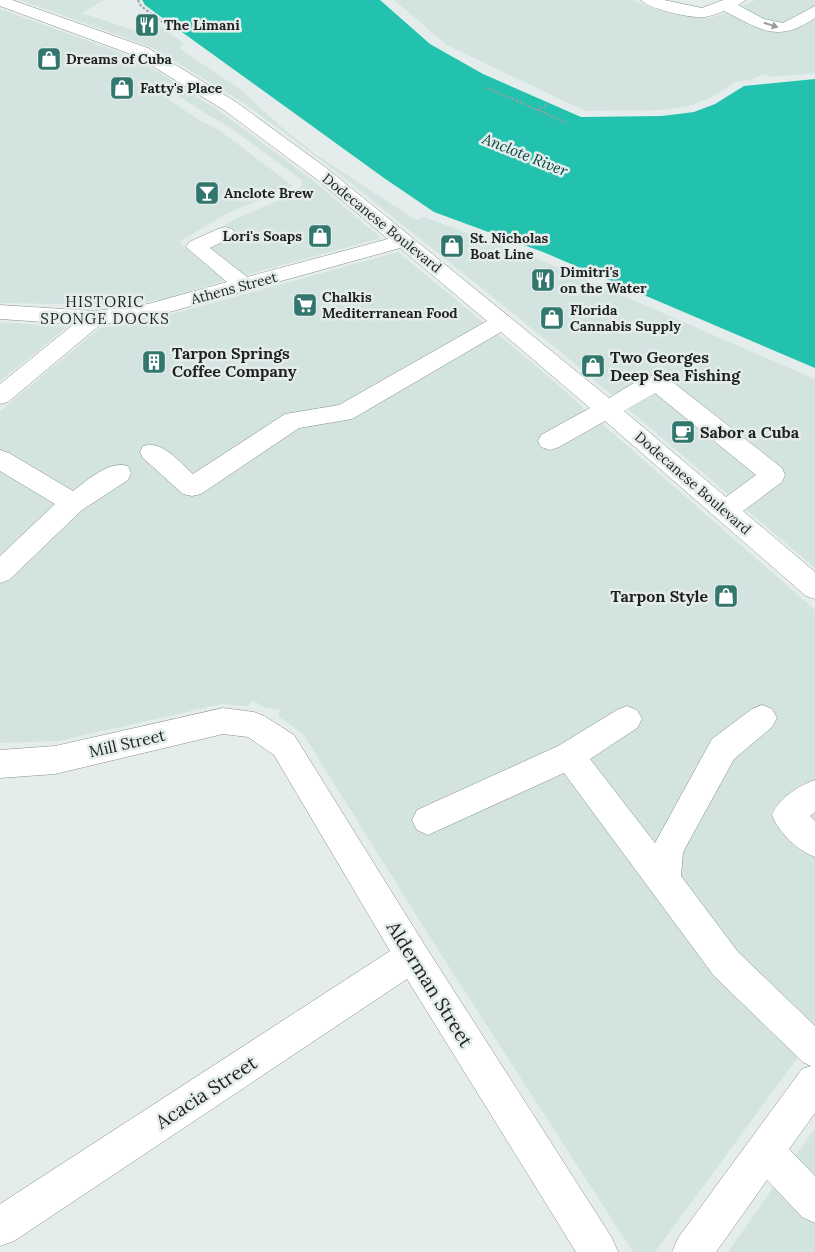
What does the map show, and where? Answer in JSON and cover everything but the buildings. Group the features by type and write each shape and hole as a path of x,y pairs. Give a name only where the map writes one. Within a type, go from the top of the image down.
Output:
{"street":[{"name":"Dodecanese Boulevard","path":"0,0 142,52 230,106 322,174 502,322 607,409 815,588"},
{"path":"649,0 668,7 703,13 732,3 769,26 781,28 791,26 815,11"},
{"path":"225,232 196,247 243,285"},
{"name":"Athens Street","path":"0,312 96,318 148,311 403,241"},
{"path":"0,396 96,318"},
{"path":"152,452 192,487 292,420 344,413 502,322"},
{"path":"550,441 658,382 773,475 725,511"},
{"path":"0,459 73,503"},
{"path":"0,572 73,503 119,473"},
{"path":"664,880 668,849 723,749 762,718"},
{"path":"428,820 569,756 627,719"},
{"name":"Mill Street","path":"0,764 55,760 223,721 254,725"},
{"name":"Alderman Street","path":"254,725 284,745 412,956 598,1252"},
{"path":"569,756 726,964 815,1050"},
{"path":"815,794 788,815 815,842"},
{"name":"Acacia Street","path":"0,1227 412,956"},
{"path":"692,1252 815,1082"},
{"path":"765,1151 815,1204"}],"path":[{"path":"138,0 141,6 165,24"},
{"path":"488,88 566,123"},
{"path":"538,110 550,103"}],"shaded area":[{"path":"20,0 104,0 82,13 139,32 160,26 183,43 180,49 240,89 279,125 315,154 416,220 424,217 536,258 815,379 815,568 561,352 333,169 241,101 151,47"},
{"path":"394,0 631,0 664,12 710,18 735,10 755,0 815,0 815,73 772,77 765,74 736,82 710,98 689,106 661,110 585,111 447,45"},
{"path":"0,9 133,57 168,78 219,111 311,179 381,238 235,278 195,242 236,219 299,191 303,181 228,126 172,92 163,96 201,121 219,130 293,186 228,213 179,242 225,280 166,299 122,305 0,303"},
{"path":"398,252 536,366 815,610 815,1034 655,1252 633,1252 433,942 303,734 278,716 280,710 265,708 253,700 248,706 222,704 58,741 0,743 0,411 100,328 151,320"},
{"path":"0,322 67,327 0,381"},
{"path":"815,1128 815,1252 728,1252"}],"water":[{"name":"Anclote River","path":"142,0 380,0 430,44 483,74 581,117 662,116 694,112 715,104 744,86 815,79 815,368 543,252 434,212 168,22 145,5"}],"place":[{"name":"The Limani","path":"147,25"},
{"name":"Dreams of Cuba","path":"49,59"},
{"name":"Fatty's Place","path":"122,88"},
{"name":"Anclote Brew","path":"207,193"},
{"name":"Lori's Soaps","path":"320,236"},
{"name":"St. Nicholas Boat Line","path":"452,246"},
{"name":"Dimitri's on the Water","path":"543,280"},
{"name":"Chalkis Mediterranean Food","path":"305,305"},
{"name":"Florida Cannabis Supply","path":"552,318"},
{"name":"Tarpon Springs Coffee Company","path":"154,362"},
{"name":"Two Georges Deep Sea Fishing","path":"593,366"},
{"name":"Sabor a Cuba","path":"683,432"},
{"name":"Tarpon Style","path":"726,596"}],"district":[{"name":"HISTORIC SPONGE DOCKS","path":"105,310"}]}
